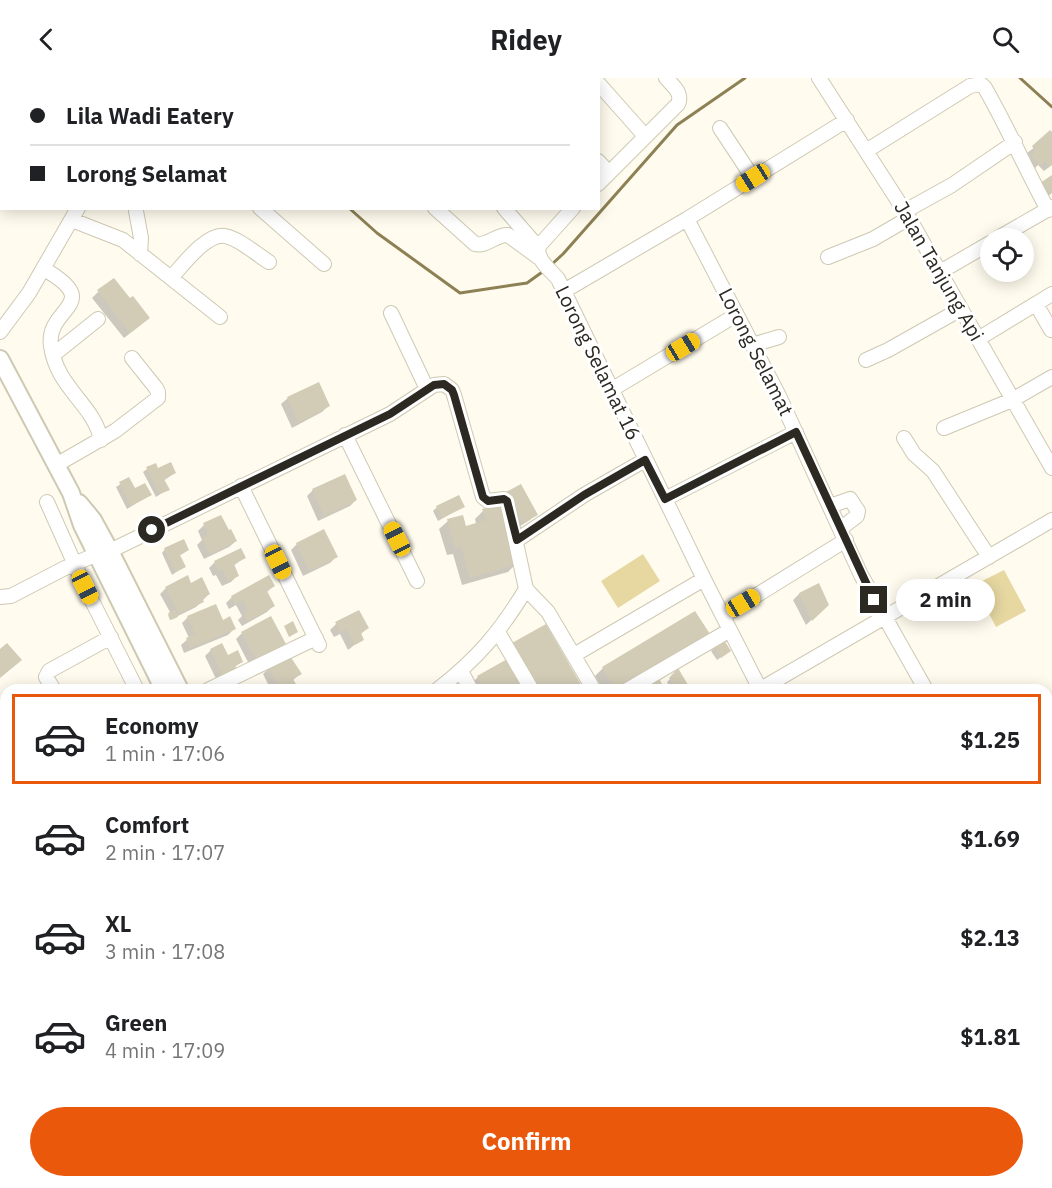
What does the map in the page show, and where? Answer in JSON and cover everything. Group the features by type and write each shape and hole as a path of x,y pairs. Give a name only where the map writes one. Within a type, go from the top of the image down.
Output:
{"main road":[{"path":"0,359 71,493 93,520 104,552 161,684"},
{"path":"104,552 177,684"}],"street":[{"path":"600,182 678,104 681,99 679,93 666,78"},
{"name":"Jalan Tanjung Api","path":"819,78 907,214 1051,465"},
{"path":"866,151 976,84 981,84 986,88 1015,142 1028,174 1050,208 1015,228"},
{"path":"600,85 645,136"},
{"path":"564,291 687,219 846,120"},
{"path":"720,128 753,178"},
{"path":"828,257 873,239 1015,142"},
{"path":"600,163 609,173"},
{"path":"262,210 324,264"},
{"path":"437,210 475,244 480,245 508,235 542,260 572,210"},
{"name":"Lorong Selamat 16","path":"505,210 564,291 756,684"},
{"path":"136,211 141,238 140,254"},
{"path":"0,332 29,293 75,214 116,237 140,254 220,317"},
{"name":"Lorong Selamat","path":"687,219 796,432 861,575 920,684"},
{"path":"171,278 204,243 213,237 224,236 236,241 270,262"},
{"path":"940,272 980,249"},
{"path":"44,269 66,283 72,297 71,304 52,327 53,355 62,378 92,417 101,440"},
{"path":"978,339 1052,294"},
{"path":"1036,304 1052,330"},
{"path":"866,360 961,309"},
{"path":"391,313 427,389"},
{"path":"611,390 736,315"},
{"path":"53,355 99,319"},
{"path":"752,345 779,337"},
{"path":"57,465 101,440 158,398 156,388 132,358"},
{"path":"944,429 1012,400 1052,376"},
{"path":"0,597 11,596 104,552 405,406 434,385 444,384 452,390 454,395 483,497 488,501 504,499 507,501 526,589 548,612 591,684"},
{"path":"665,499 796,432"},
{"path":"345,435 417,581"},
{"path":"904,438 914,454 933,471 989,557"},
{"path":"517,540 584,495 645,460"},
{"path":"222,684 317,642 241,486"},
{"path":"723,615 843,535 858,516 858,511 850,499 830,506"},
{"path":"47,502 134,684"},
{"path":"779,684 885,616 1052,519"},
{"path":"574,655 704,579"},
{"path":"445,684 481,652 498,632 526,589"},
{"path":"637,684 730,630"},
{"path":"498,632 528,684"},
{"path":"50,684 45,677 49,671 111,637"},
{"path":"461,671 468,684"}],"shaded area":[{"path":"643,554 660,581 618,608 601,581"},
{"path":"1004,570 1026,611 996,627 974,585"}],"building":[{"path":"1050,130 1052,132 1052,165 1050,166 1045,161 1040,166 1031,155 1035,151 1032,146"},
{"path":"1052,175 1052,193 1040,183"},
{"path":"114,278 130,298 133,296 150,318 130,333 97,290"},
{"path":"319,382 330,406 298,423 287,397"},
{"path":"171,462 176,473 164,479 170,490 160,494 146,467 156,463 158,468"},
{"path":"345,474 357,500 324,516 312,489"},
{"path":"129,477 135,488 145,483 152,495 131,506 119,482"},
{"path":"521,484 538,515 523,523 506,492"},
{"path":"459,495 465,507 442,518 436,506"},
{"path":"501,504 518,564 470,578 461,546 455,548 447,519 463,515 466,526 486,520 482,509"},
{"path":"221,515 237,541 210,554 202,538 208,535 203,523"},
{"path":"324,529 338,557 309,571 296,543"},
{"path":"184,539 189,550 180,555 186,567 176,572 164,548"},
{"path":"241,548 246,558 234,564 239,576 228,581 223,570 219,571 214,561"},
{"path":"188,575 191,583 202,577 210,594 202,598 204,602 179,614 165,587"},
{"path":"269,575 275,586 267,591 275,606 248,621 243,613 248,610 243,600 235,604 231,596"},
{"path":"819,583 829,605 812,621 799,593"},
{"path":"216,604 223,620 230,616 236,629 190,648 186,638 195,634 187,616"},
{"path":"175,610 178,617 171,620 168,613"},
{"path":"359,610 369,628 361,633 364,640 355,645 346,629 341,632 335,622"},
{"path":"695,611 710,634 626,684 612,684 602,667"},
{"path":"271,616 286,644 256,659 241,632"},
{"path":"293,621 298,632 289,637 284,626"},
{"path":"546,624 581,684 536,684 512,643"},
{"path":"724,640 731,651 721,658 714,646"},
{"path":"7,643 22,660 0,678 0,649"},
{"path":"222,643 228,655 238,650 243,662 235,666 237,669 223,676 210,649"},
{"path":"290,656 302,674 293,679 296,684 277,684 268,667"},
{"path":"509,658 524,684 482,684 477,676"},
{"path":"678,668 687,684 673,684 669,678"},
{"path":"659,678 662,684 653,684"}],"waterway":[{"path":"550,266 677,125 745,78"},
{"path":"1020,78 1052,107"},
{"path":"351,210 377,233 460,293 527,283 545,270"}],"route":[{"path":"152,530 390,414 434,385 444,384 452,390 454,395 483,497 488,501 506,499 517,540 584,495 645,460 665,499 796,432 874,600"}]}
